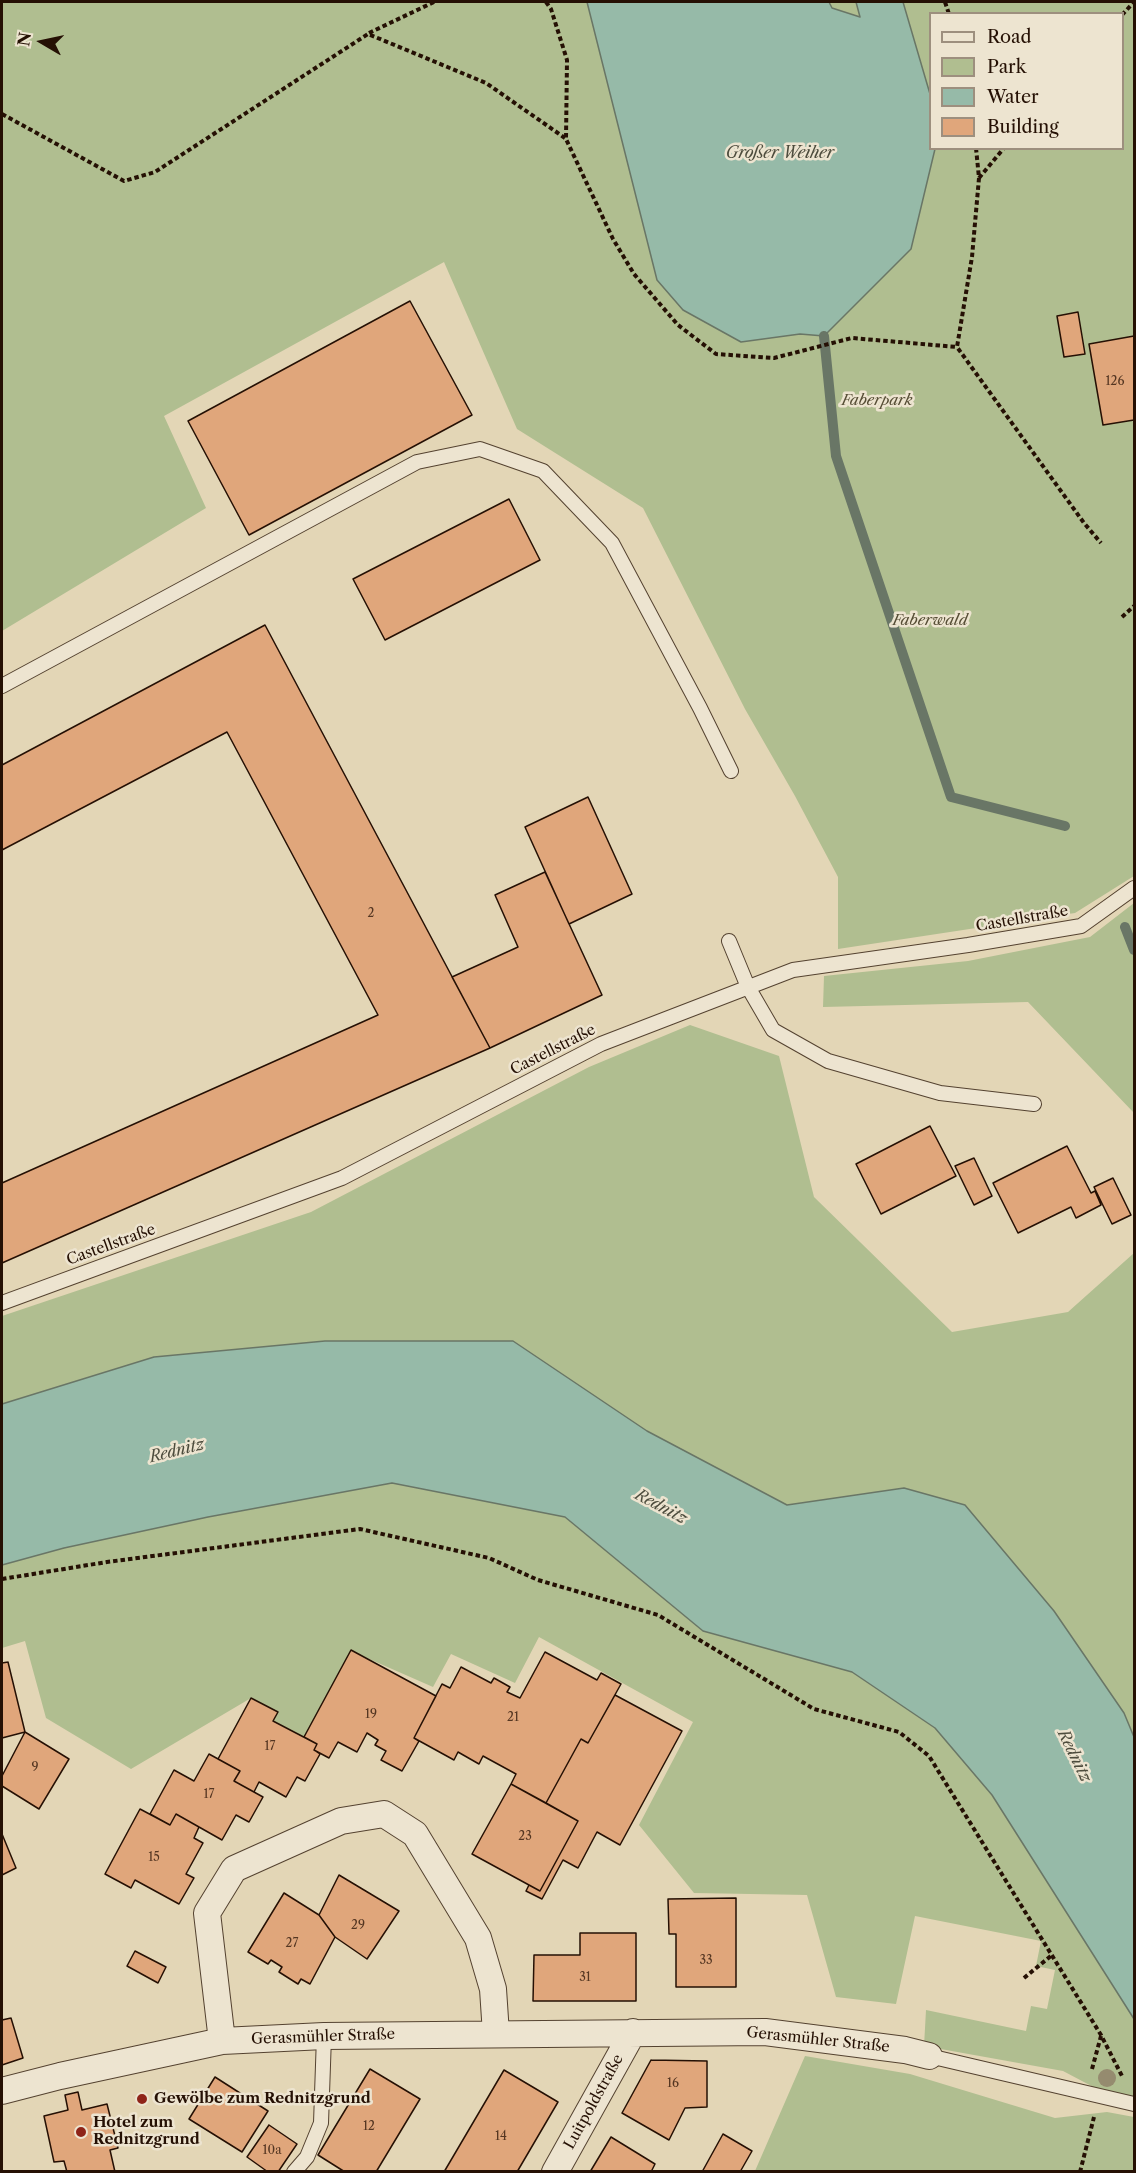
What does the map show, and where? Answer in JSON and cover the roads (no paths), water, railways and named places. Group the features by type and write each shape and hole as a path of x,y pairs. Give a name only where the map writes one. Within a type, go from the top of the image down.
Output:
{"street":[{"path":"222,2041 207,1912 234,1869 341,1821 384,1814 415,1834 478,1938 493,1989 496,2034"},
{"name":"Luitpoldstraße","path":"555,2172 633,2032"},
{"name":"Gerasmühler Straße","path":"2,2091 222,2041 324,2036 765,2032 904,2050 929,2056"}],"lane":[{"path":"2,686 417,462 480,449 543,471 612,543 731,771"},
{"name":"Castellstraße","path":"2,1303 342,1178 601,1044 793,970 1081,926 1134,888"},
{"path":"729,941 748,987 773,1030 828,1061 940,1093 1034,1104"},
{"path":"294,2172 306,2157 321,2122 324,2036"},
{"name":"Gerasmühler Straße","path":"929,2056 1134,2104"}],"water":[{"name":"Großer Weiher","path":"587,2 829,2 832,8 860,17 856,2 903,2 929,91 929,150 935,150 911,249 824,336 800,334 741,342 683,310 657,280"},
{"name":"Rednitz","path":"325,1341 513,1341 647,1431 787,1505 904,1488 965,1505 1054,1611 1124,1713 1134,1737 1134,2019 992,1795 935,1728 852,1672 703,1631 565,1517 392,1483 208,1517 64,1548 2,1565 2,1404 154,1357"}],"waterway":[{"path":"824,336 836,456 951,797 1065,826"},
{"path":"1125,927 1134,950"}],"place":[{"name":"Gewölbe zum Rednitzgrund","path":"142,2099"},
{"name":"Hotel zum Rednitzgrund","path":"81,2132"}],"park label":[{"name":"Faberpark","path":"877,401"},
{"name":"Faberwald","path":"930,621"}]}
